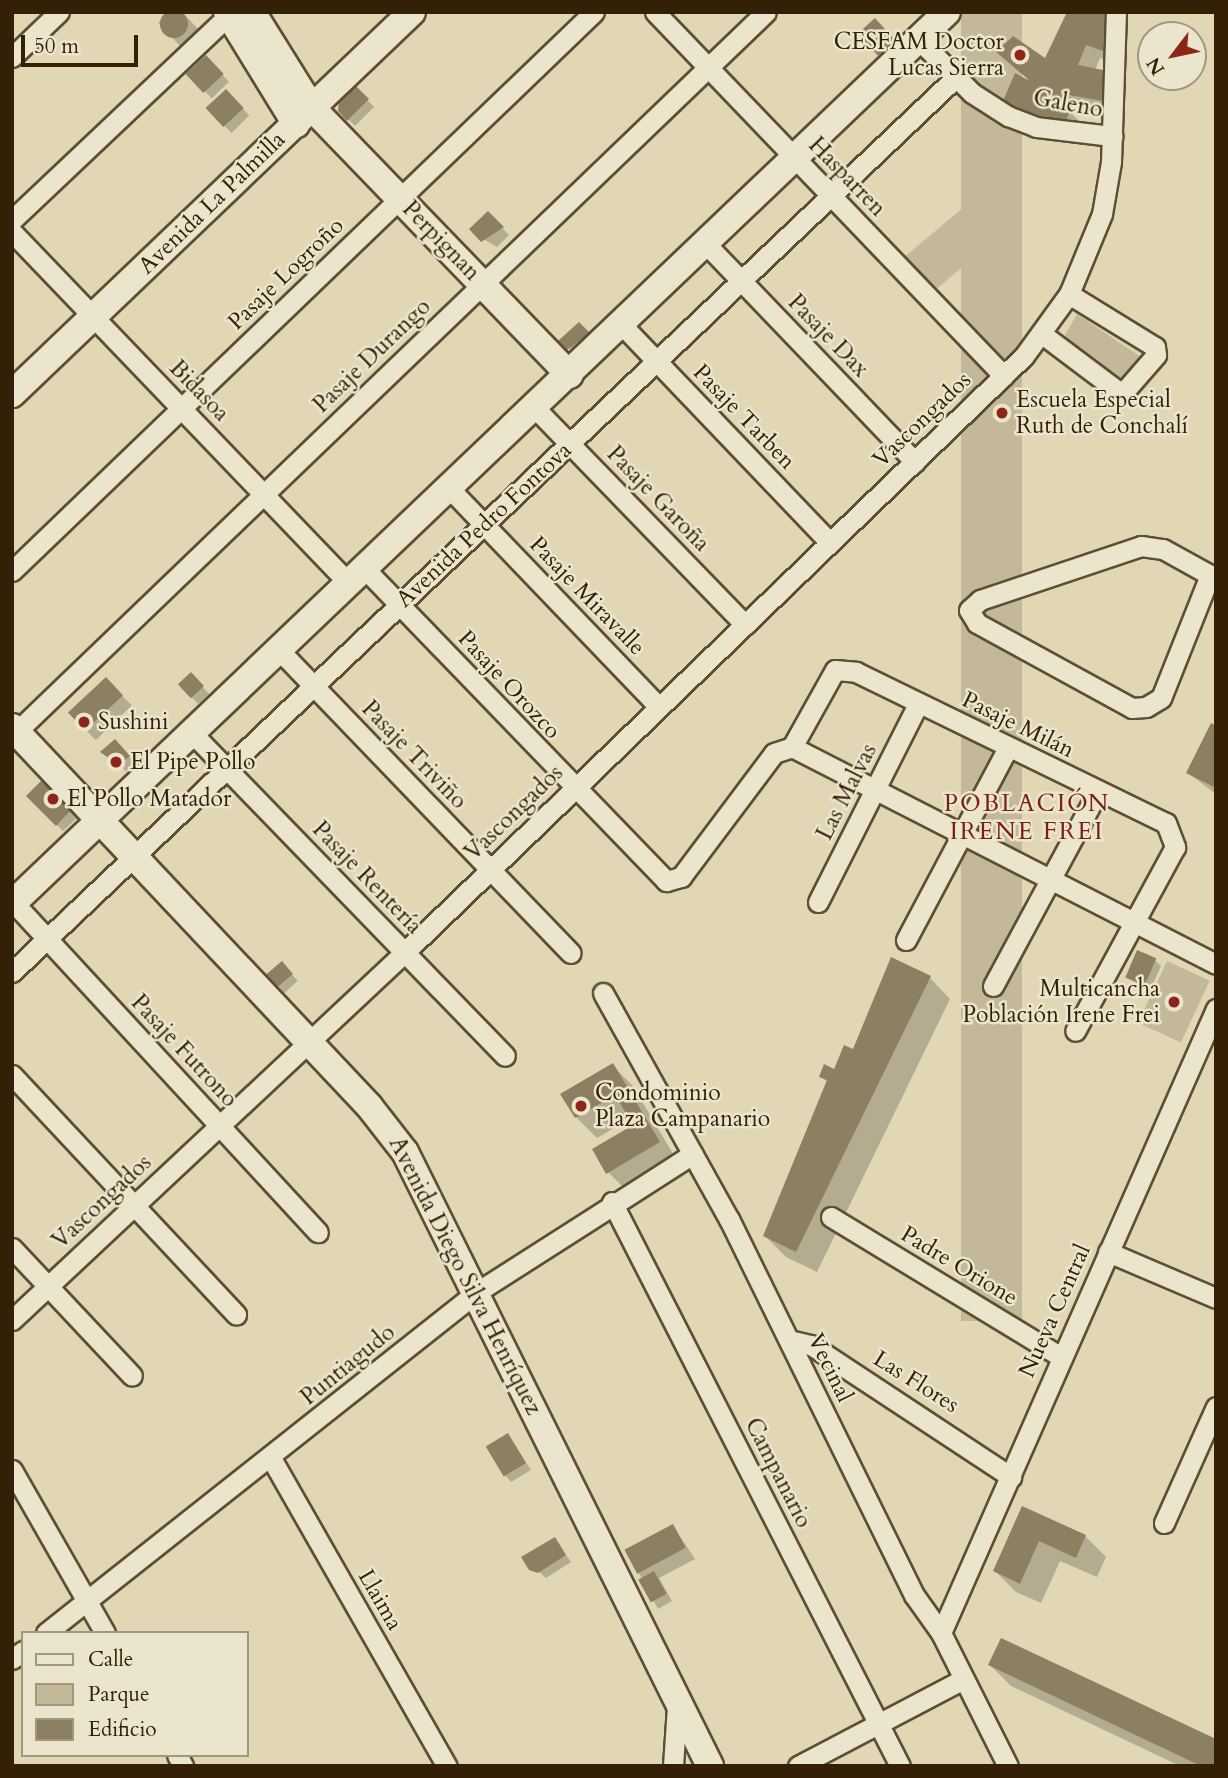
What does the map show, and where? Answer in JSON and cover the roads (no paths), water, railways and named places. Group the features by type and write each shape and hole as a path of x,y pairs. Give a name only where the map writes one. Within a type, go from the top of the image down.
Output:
{"main road":[{"name":"Avenida La Palmilla","path":"12,394 412,12"},
{"path":"13,904 570,375 947,12"},
{"name":"Perpignan","path":"236,13 304,116 400,198 570,375"},
{"name":"Avenida Diego Silva Henríquez","path":"14,731 309,1043 405,1152 477,1292 677,1704 710,1766"}],"street":[{"path":"12,57 60,12"},
{"name":"Pasaje Logroño","path":"12,571 594,12"},
{"name":"Hasparren","path":"655,12 1004,376"},
{"name":"Pasaje Durango","path":"14,731 766,12"},
{"name":"Vascongados","path":"12,1320 491,870 1004,376 1042,334 1069,294 1102,214 1112,136 1116,12"},
{"path":"12,220 236,13"},
{"name":"Galeno","path":"919,40 955,78 1008,116 1036,127 1112,136"},
{"name":"Avenida Pedro Fontova","path":"12,972 955,78"},
{"name":"Bidasoa","path":"12,232 264,494 358,576"},
{"name":"Pasaje Dax","path":"706,244 915,461"},
{"path":"1042,334 1122,394 1156,355 1155,347 1069,294"},
{"name":"Pasaje Tarben","path":"622,325 830,543"},
{"name":"Pasaje Garoña","path":"535,408 745,625"},
{"name":"Pasaje Miravalle","path":"450,489 659,707"},
{"path":"1141,547 1163,549 1213,576 1161,698 1146,707 1132,708 977,622 969,610 980,600 1141,547"},
{"name":"Pasaje Orozco","path":"358,576 399,605 662,879 681,877 774,753 792,747"},
{"name":"Pasaje Triviño","path":"280,651 571,953"},
{"name":"Pasaje Milán","path":"792,747 835,670 856,672 1006,749 1166,823 1174,835 1174,847 1134,922"},
{"name":"Las Malvas","path":"818,902 918,704"},
{"name":"Pasaje Rentería","path":"193,734 505,1056"},
{"path":"792,747 1216,964"},
{"path":"906,940 964,835 1006,749"},
{"path":"993,986 1098,791"},
{"name":"Pasaje Futrono","path":"13,904 318,1232"},
{"path":"1075,1031 1134,922"},
{"name":"Vecinal","path":"603,993 693,1154 789,1340 914,1595 942,1633 1008,1766"},
{"name":"Nueva Central","path":"942,1633 1216,1009"},
{"path":"12,1075 236,1314"},
{"name":"Puntiagudo","path":"48,1631 271,1458 477,1292 612,1202 693,1154"},
{"name":"Campanario","path":"612,1202 900,1766"},
{"name":"Padre Orione","path":"831,1217 1061,1357"},
{"path":"12,1248 132,1376"},
{"path":"1108,1252 1216,1298"},
{"name":"Las Flores","path":"789,1340 811,1345 1011,1477"},
{"path":"1164,1523 1216,1407"},
{"name":"Llaima","path":"271,1458 447,1766"},
{"path":"12,1470 104,1631"},
{"path":"798,1766 964,1679"},
{"path":"673,1766 677,1704"}],"place":[{"name":"CESFAM Doctor Lucas Sierra","path":"1020,55"},
{"name":"Escuela Especial Ruth de Conchalí","path":"1002,413"},
{"name":"Sushini","path":"84,722"},
{"name":"El Pipe Pollo","path":"116,762"},
{"name":"El Pollo Matador","path":"53,799"},
{"name":"Multicancha Población Irene Frei","path":"1174,1002"},
{"name":"Condominio Plaza Campanario","path":"581,1106"}],"district":[{"name":"POBLACIÓN IRENE FREI","path":"1027,818"}]}
